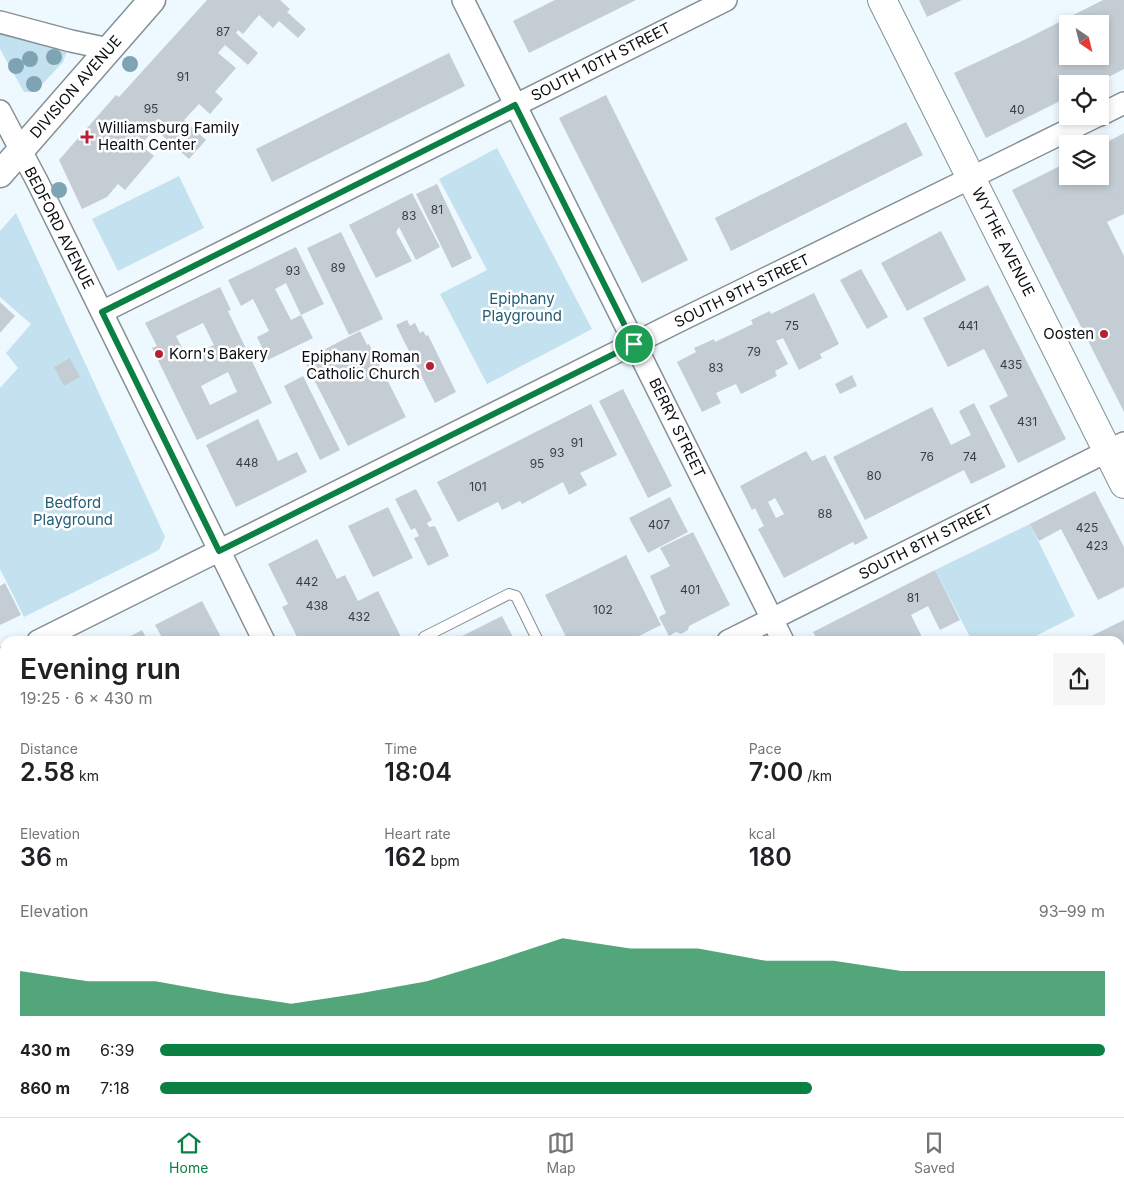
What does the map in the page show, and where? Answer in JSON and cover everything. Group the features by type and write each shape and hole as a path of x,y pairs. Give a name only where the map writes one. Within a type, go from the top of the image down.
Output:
{"main road":[{"name":"WYTHE AVENUE","path":"882,0 971,178 1116,447 1124,484"}],"street":[{"name":"DIVISION AVENUE","path":"0,174 152,0"},
{"name":"BERRY STREET","path":"463,0 780,636"},
{"name":"SOUTH 10TH STREET","path":"102,312 726,0"},
{"path":"0,22 109,49"},
{"name":"SOUTH 9TH STREET","path":"1109,110 1124,103"},
{"name":"BEDFORD AVENUE","path":"0,111 102,312 262,636"},
{"name":"SOUTH 9TH STREET","path":"48,636 634,344 1080,125"},
{"name":"SOUTH 8TH STREET","path":"738,636 1116,447"}],"lane":[{"path":"426,636 509,594 516,596 536,636"}],"green space":[{"path":"0,33 67,51 63,62 35,92 24,92 0,49"},
{"name":"Epiphany Playground","path":"497,148 592,329 487,384 440,294 487,270 439,179"},
{"path":"179,176 204,228 118,271 92,219"},
{"name":"Bedford Playground","path":"16,213 165,537 159,550 24,617 0,569 0,388 18,368 6,353 31,324 0,297 0,231"},
{"path":"1030,524 1075,616 1036,636 969,636 935,570"}],"building":[{"path":"207,0 280,0 290,9 287,12 306,29 298,38 279,21 273,28 259,15 243,34 238,30 236,33 258,53 248,65 225,45 218,53 236,68 215,92 223,99 210,114 199,104 184,120 206,140 189,159 155,129 140,145 154,156 125,190 118,184 107,197 82,209 59,160 116,95 119,97"},
{"path":"555,0 636,0 529,53 513,21"},
{"path":"919,0 962,0 927,17"},
{"path":"1103,0 1124,0 1124,69 1109,77 1109,75 1059,75 1059,102 986,138 954,73 1059,22 1059,65 1109,65 1109,15 1073,15"},
{"path":"449,53 465,86 272,182 256,149"},
{"path":"606,95 688,260 642,283 559,118"},
{"path":"906,122 923,155 731,251 715,218"},
{"name":"Oosten","path":"1124,133 1124,214 1107,222 1124,256 1124,412 1012,190 1059,166 1059,185 1109,185 1109,141"},
{"path":"437,184 472,258 452,268 416,194"},
{"path":"412,193 440,247 416,260 399,227 396,232 412,261 376,278 349,225"},
{"path":"941,231 966,280 907,311 881,263"},
{"path":"341,232 383,319 349,335 307,248"},
{"path":"296,247 324,304 301,315 313,338 268,360 257,337 269,331 253,299 241,306 228,280","holes":["286,283 301,315 291,320 275,289"]},
{"path":"861,269 888,317 867,329 840,280"},
{"path":"988,285 1066,439 1018,463 989,406 1008,396 984,349 948,367 923,318"},
{"path":"220,287 231,310 228,311 272,403 197,440 152,348 157,346 145,323","holes":["203,323 214,345 187,357 176,336","228,372 237,392 210,405 201,386"]},
{"path":"814,293 839,344 820,354 822,358 799,370 783,338 776,341 788,364 775,371 777,376 741,394 736,384 716,393 721,403 702,412 677,362 696,352 694,348 714,339 715,342 753,324 751,320 770,311 771,314"},
{"path":"0,302 15,316 0,333"},
{"name":"Epiphany Roman Catholic Church","path":"407,320 410,326 415,323 420,333 423,331 426,336 428,335 456,392 435,403 396,325"},
{"path":"360,331 367,345 369,344 406,417 348,446 304,360"},
{"path":"70,358 80,377 64,386 54,367"},
{"path":"852,375 857,386 840,394 835,384"},
{"path":"303,376 340,450 320,460 284,386"},
{"path":"623,389 672,486 648,498 599,401"},
{"path":"974,403 1006,467 971,484 964,470 865,520 833,457 932,407 951,445 971,435 959,411"},
{"path":"591,404 617,455 580,473 587,485 569,495 563,482 522,504 520,501 502,510 498,502 458,522 437,482"},
{"path":"258,419 278,461 297,452 307,472 236,507 206,445"},
{"path":"806,451 812,461 825,455 868,538 855,545 853,542 784,578 758,529 764,526 755,508 752,510 740,486","holes":["775,498 784,514 776,518 768,502"]},
{"path":"416,489 432,520 427,523 429,527 435,526 449,556 428,566 414,538 419,536 415,528 411,530 395,499"},
{"path":"1095,491 1124,547 1124,587 1098,600 1061,529 1039,541 1030,524"},
{"path":"670,497 688,532 648,553 629,518"},
{"path":"388,507 413,558 373,577 348,526"},
{"path":"693,532 730,605 689,626 688,630 681,634 676,632 669,636 659,617 666,613 650,576 670,566 660,548"},
{"path":"317,539 337,579 345,575 358,601 378,591 400,636 296,636 282,607 288,604 268,564"},
{"path":"626,555 661,625 639,636 566,636 545,595"},
{"path":"935,570 960,620 940,630 928,606 911,615 922,636 815,636 813,632"},
{"path":"5,583 21,615 0,625 0,586"},
{"path":"202,601 220,636 161,636 155,625"},
{"path":"502,616 512,636 462,636"},
{"path":"1124,620 1124,636 1091,636"},
{"path":"142,630 145,636 131,636"}],"place":[{"name":"Williamsburg Family Health Center","path":"87,137"},
{"name":"Oosten","path":"1104,334"},
{"name":"Korn's Bakery","path":"159,354"},
{"name":"Epiphany Roman Catholic Church","path":"430,366"}],"route":[{"path":"515,105 634,344 219,551 102,312 515,105"}]}
